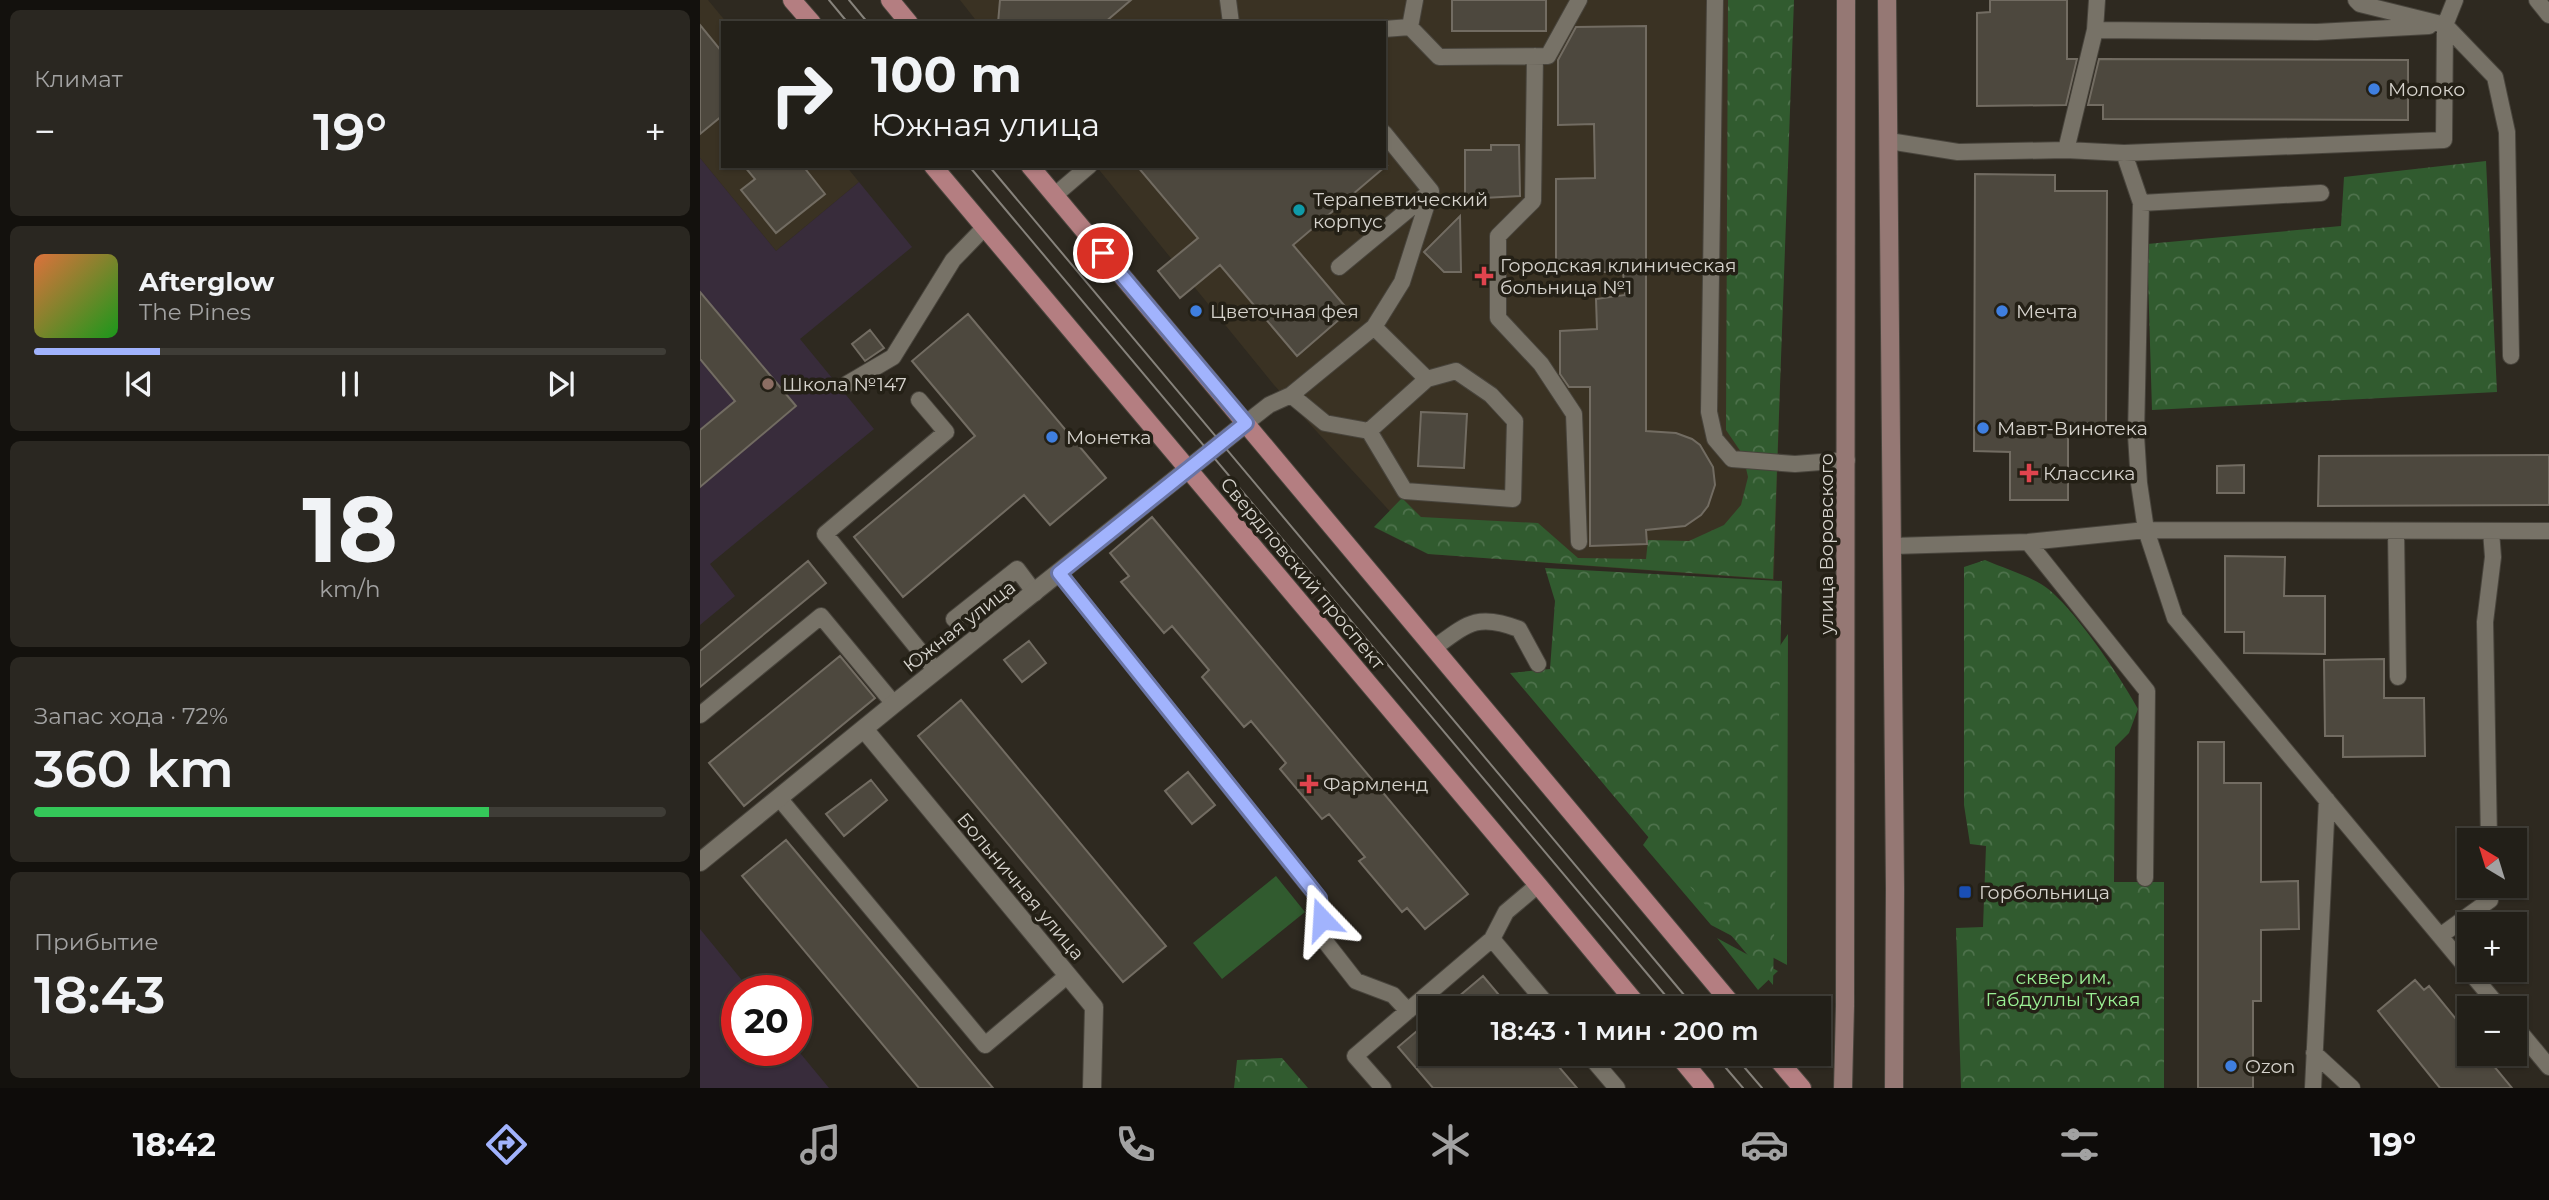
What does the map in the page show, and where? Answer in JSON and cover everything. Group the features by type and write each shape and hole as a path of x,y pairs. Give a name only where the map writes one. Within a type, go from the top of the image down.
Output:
{"main road":[{"path":"792,0 809,21"},
{"path":"890,0 907,21"},
{"name":"улица Воровского","path":"1843,1088 1847,460 1846,0"},
{"path":"1887,0 1893,546 1894,1088"},
{"name":"Свердловский проспект","path":"935,168 1630,996"},
{"path":"1032,168 1725,996"},
{"path":"1687,1066 1705,1088"},
{"path":"1783,1066 1802,1088"}],"street":[{"name":"Южная улица","path":"700,863 1246,423"},
{"name":"Больничная улица","path":"864,729 1094,1007 1093,1088"}],"lane":[{"path":"1228,0 1231,21"},
{"path":"1410,27 1415,0"},
{"path":"1410,27 1439,57 1548,56 1579,0"},
{"path":"1715,0 1709,412 1715,439 1732,459 1795,464 1847,460"},
{"path":"2066,150 2095,30 2098,0"},
{"path":"2356,0 2360,4 2445,25 2495,77 2508,132 2511,356"},
{"path":"1889,141 1958,152 2066,150 2124,153 2444,139 2445,25 2455,0"},
{"path":"2537,0 2549,15"},
{"path":"2095,30 2317,32 2445,25"},
{"path":"1386,29 1410,27"},
{"path":"1535,56 1533,201 1498,236 1498,318 1541,364 1574,414 1579,542"},
{"path":"1386,135 1431,191"},
{"path":"2124,153 2141,203 2136,435 2138,483 2146,530 2175,618 2490,996"},
{"path":"1055,195 1087,168"},
{"path":"1339,267 1431,191"},
{"path":"1246,423 1269,405 1291,395 1374,327 1402,282 1431,191"},
{"path":"2141,203 2321,193"},
{"path":"847,384 893,357 953,260 985,227"},
{"path":"1374,327 1427,379"},
{"path":"1291,395 1325,423 1369,431 1405,491 1513,499 1515,421 1491,395 1456,371 1427,379 1369,431"},
{"path":"919,400 946,432 825,534 936,671"},
{"path":"1893,546 2028,542 2146,530 2549,531"},
{"path":"2396,531 2398,677"},
{"path":"2489,828 2485,622 2493,557 2491,531"},
{"path":"2028,542 2147,691 2145,878"},
{"path":"954,620 1017,569 1035,593"},
{"path":"1059,573 1319,898 1324,940 1356,981 1394,995 1408,1011"},
{"path":"700,715 821,616 894,704"},
{"path":"1434,648 1475,621 1498,621 1519,629 1538,664"},
{"path":"779,798 985,1045 1068,975"},
{"path":"2313,1088 2327,800"},
{"path":"1383,1088 1355,1056 1492,939 1506,912 1538,885"},
{"path":"2440,936 2490,898"},
{"path":"1492,939 1540,996"},
{"path":"2527,1040 2549,1067"},
{"path":"2314,1053 2352,1088"},
{"path":"1598,1066 1617,1088"}],"shaded area":[{"path":"700,0 708,0 725,21 721,21 721,168 848,168 859,182 776,251 700,158"},
{"name":"Городская клиническая больница №1","path":"960,0 1792,0 1774,580 1429,554 1274,385 1098,168 1386,168 1386,21 976,21"},
{"name":"Школа №147","path":"700,158 776,251 859,182 912,247 800,339 874,429 710,564 735,596 700,625"},
{"path":"700,929 738,975 721,975 721,1066 811,1066 829,1088 700,1088"}],"green space":[{"path":"1728,0 1794,0 1773,579 1428,554 1374,527 1402,498 1421,517 1538,523 1578,558 1646,559 1648,540 1689,541 1724,525 1741,505 1748,477 1743,455 1726,430"},
{"path":"2486,161 2497,392 2152,410 2147,244 2341,226 2344,177"},
{"name":"сквер им. Габдуллы Тукая","path":"1985,560 2034,580 2053,593 2094,641 2138,709 2129,733 2115,747 2114,882 2164,882 2164,1088 1961,1088 1956,928 1983,927 1986,846 1970,844 1964,805 1964,567"},
{"path":"1545,568 1782,581 1773,985 1510,673 1550,669 1555,601"},
{"path":"1788,634 1787,965 1711,925 1643,845"},
{"path":"1276,876 1305,912 1222,979 1193,943"},
{"path":"1717,938 1778,971 1758,990"},
{"path":"1282,1058 1308,1088 1234,1088 1237,1060"}],"building":[{"path":"1000,0 1131,0 1106,21 998,21"},
{"path":"1452,0 1546,0 1546,31 1452,31"},
{"path":"1990,0 2067,0 2067,59 2077,59 2066,105 1977,106 1977,13 1990,12"},
{"path":"700,25 721,51 721,117 700,134"},
{"path":"1646,26 1646,431 1676,433 1700,445 1713,467 1715,485 1708,506 1701,515 1685,526 1646,530 1647,544 1590,546 1590,387 1569,387 1560,374 1560,331 1597,329 1596,299 1625,295 1623,272 1556,272 1556,179 1595,178 1594,124 1558,125 1558,60 1576,27"},
{"path":"2099,59 2408,60 2408,120 2103,119 2103,105 2088,105"},
{"path":"1491,145 1519,145 1520,196 1465,199 1465,150 1491,150"},
{"path":"746,168 805,168 825,194 776,233 741,190 755,179"},
{"path":"1139,168 1384,168 1293,245 1349,311 1297,356 1220,265 1180,298 1158,271 1198,238"},
{"path":"1975,174 2055,175 2055,191 2107,191 2106,435 2068,435 2068,500 2010,500 2010,452 1974,451"},
{"path":"1460,216 1461,272 1444,272 1424,252"},
{"path":"700,292 796,406 700,487 700,430 735,401 700,359"},
{"path":"968,314 1106,478 1050,525 1024,495 903,597 854,537 975,436 912,361"},
{"path":"870,330 884,348 865,361 852,344"},
{"path":"1421,412 1467,414 1464,468 1418,466"},
{"path":"2549,455 2549,505 2318,506 2319,456"},
{"path":"2244,465 2244,493 2217,493 2217,466"},
{"path":"1152,517 1468,894 1425,929 1407,908 1402,912 1359,861 1365,857 1329,814 1322,819 1280,769 1286,763 1251,721 1244,727 1202,677 1209,670 1172,626 1164,633 1121,582 1129,576 1110,553"},
{"path":"2225,556 2285,557 2284,596 2325,596 2325,654 2244,653 2244,632 2225,632"},
{"path":"808,561 826,583 700,687 700,651"},
{"path":"1029,641 1046,663 1022,682 1004,660"},
{"path":"840,656 875,698 744,806 709,763"},
{"path":"2384,659 2384,698 2424,698 2425,756 2343,757 2343,736 2325,736 2324,660"},
{"path":"961,700 1166,946 1123,982 918,736"},
{"path":"2198,742 2224,742 2224,783 2261,783 2261,882 2298,881 2299,929 2261,930 2261,1001 2253,1001 2253,1088 2198,1088"},
{"path":"1188,772 1215,805 1192,824 1165,791"},
{"path":"871,780 887,800 844,836 826,814"},
{"path":"786,840 993,1088 919,1088 742,876"},
{"path":"1483,976 1500,996 1459,996"},
{"path":"2415,980 2424,990 2429,986 2457,1020 2457,1066 2494,1066 2512,1088 2440,1088 2378,1011"},
{"path":"1418,1030 1418,1066 1558,1066 1577,1088 1433,1088 1398,1047"}],"tram line":[{"path":"829,0 846,21"},
{"path":"849,0 866,21"},
{"path":"971,168 1666,996"},
{"path":"991,168 1685,996"},
{"path":"1724,1066 1743,1088"},
{"path":"1743,1066 1762,1088"}],"place":[{"name":"Молоко","path":"2374,89"},
{"name":"Терапевтический корпус","path":"1299,210"},
{"name":"Городская клиническая больница №1","path":"1484,276"},
{"name":"Цветочная фея","path":"1196,311"},
{"name":"Мечта","path":"2002,311"},
{"name":"Школа №147","path":"768,384"},
{"name":"Мавт-Винотека","path":"1983,428"},
{"name":"Монетка","path":"1052,437"},
{"name":"Классика","path":"2029,473"},
{"name":"Фармленд","path":"1309,784"},
{"name":"Горбольница","path":"1965,892"},
{"name":"Ozon","path":"2231,1066"}],"route":[{"path":"1103,253 1246,423 1059,573 1319,898 1322,919"}]}
